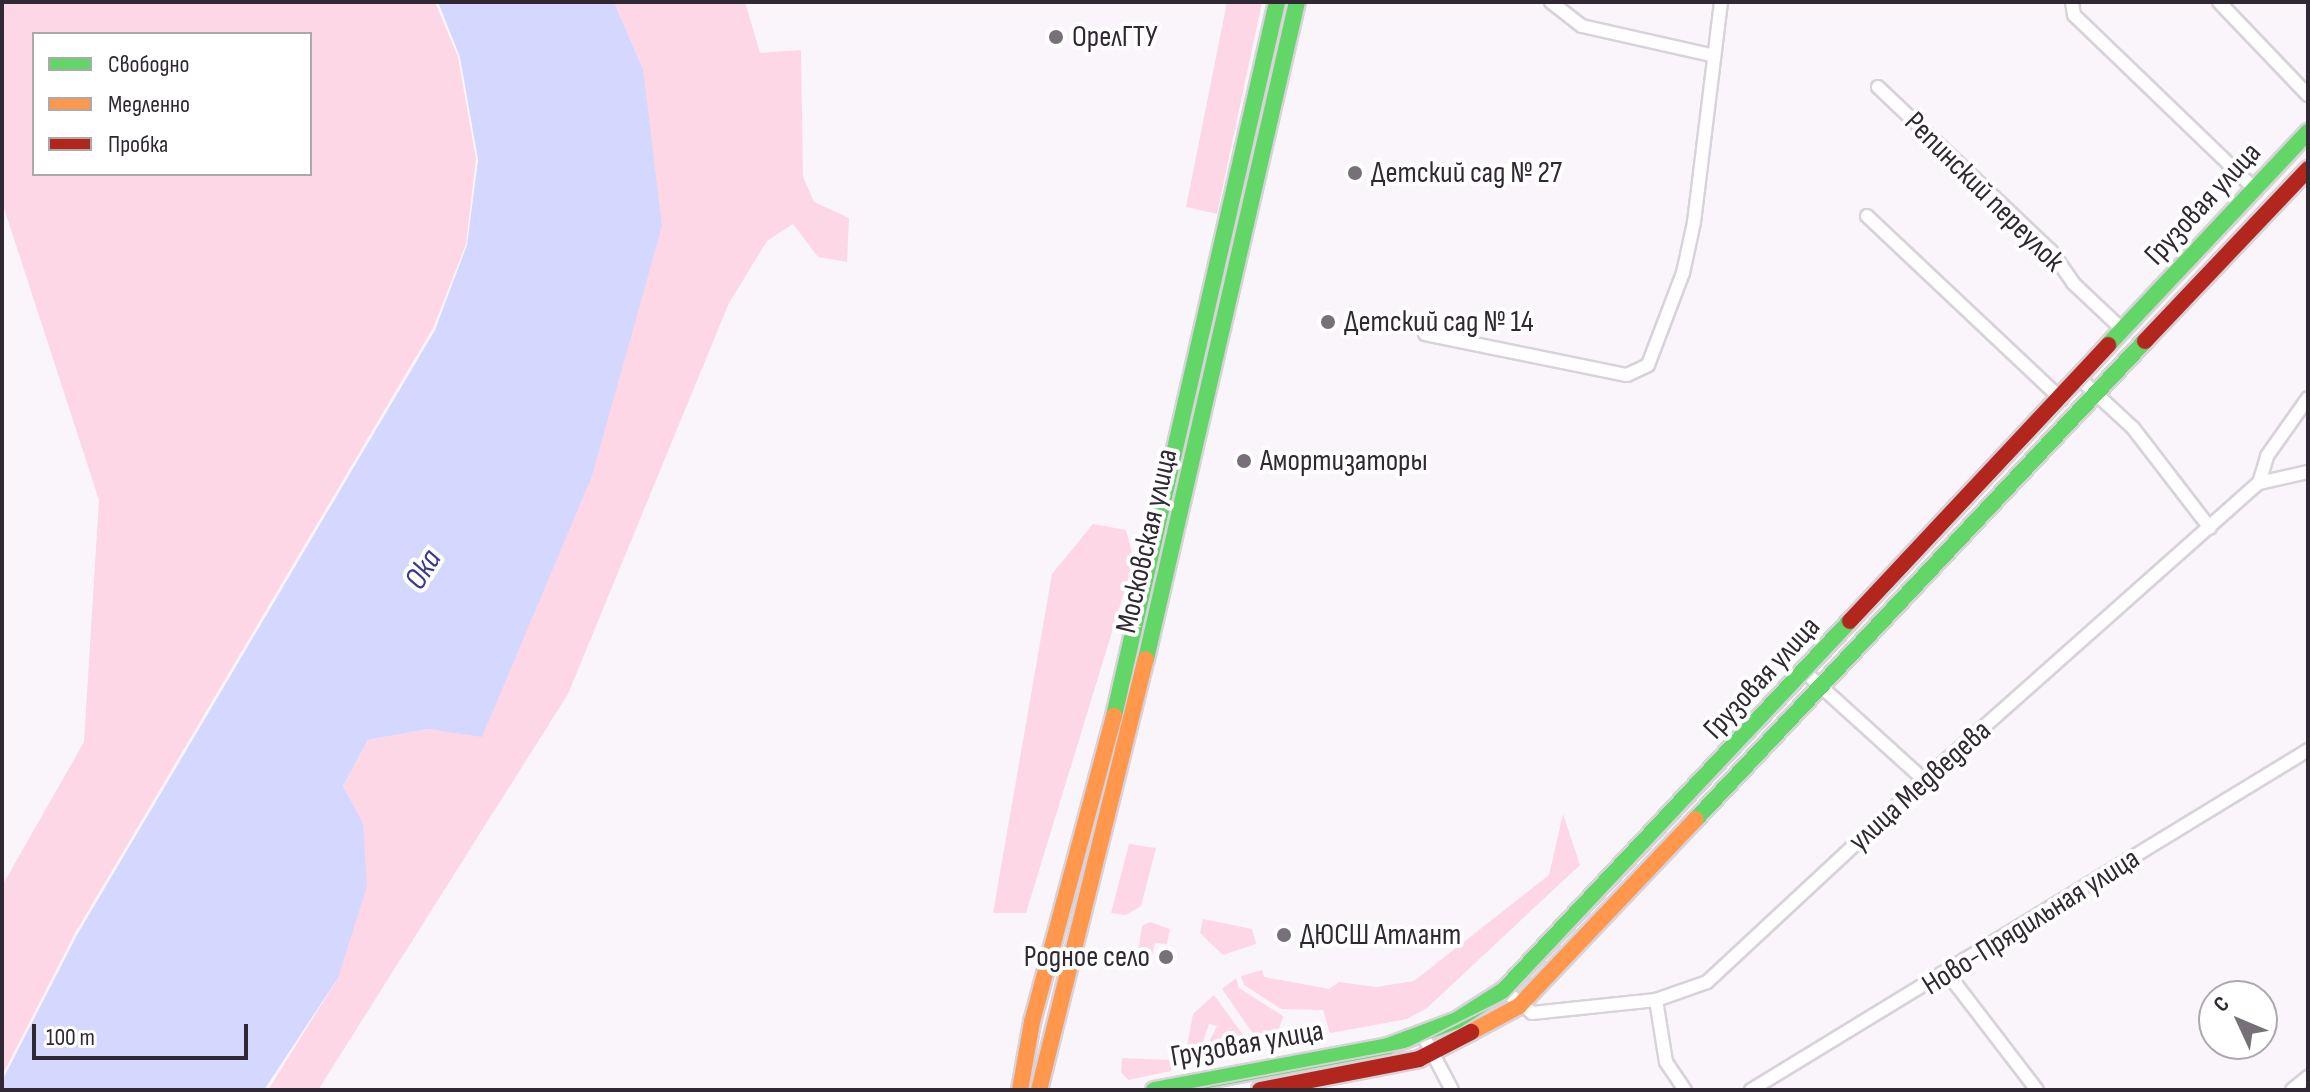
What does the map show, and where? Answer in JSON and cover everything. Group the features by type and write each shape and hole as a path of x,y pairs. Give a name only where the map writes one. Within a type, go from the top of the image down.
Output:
{"street":[{"name":"Московская улица","path":"1023,1090 1032,1022 1089,817 1167,496 1277,2"},
{"name":"Московская улица","path":"1039,1090 1150,652 1297,2"},
{"path":"1551,2 1582,26 1711,55"},
{"path":"1425,334 1627,375 1654,358 1694,222 1711,55 1721,2"},
{"path":"2072,2 2074,15 2255,189"},
{"path":"2219,2 2308,95"},
{"name":"Репинский переулок","path":"1878,87 2051,251 2073,283 2124,331"},
{"path":"1254,110 1274,113"},
{"name":"Грузовая улица","path":"1154,1090 1340,1056 1423,1035 1504,990 2080,379 2308,132"},
{"name":"Грузовая улица","path":"1260,1090 1393,1067 1432,1055 1519,1006 2308,169"},
{"path":"1867,216 2061,399"},
{"path":"2080,379 2133,428 2210,528"},
{"path":"2259,483 2267,456 2308,398"},
{"name":"улица Медведева","path":"1519,1006 1532,1013 1656,1000 1716,975 1924,780 2259,483 2308,472"},
{"path":"1805,672 1924,780"},
{"name":"Ново-Прядильная улица","path":"1751,1090 1948,974 2308,750"},
{"path":"1948,974 2037,1090"},
{"path":"1504,990 1519,1006"},
{"path":"1656,1000 1666,1062 1685,1090"},
{"path":"1423,1035 1452,1090"},
{"path":"2292,1090 2308,1077"}],"shaded area":[{"path":"2,2 435,2 458,57 476,159 466,244 433,328 75,933 2,1076 2,886 84,742 99,500 2,202"},
{"path":"614,2 745,2 760,53 801,50 803,177 814,202 849,218 847,262 818,257 793,224 767,241 729,303 568,694 318,1090 268,1090 338,978 363,823 343,786 368,740 428,729 482,736 643,69"},
{"path":"1227,2 1262,2 1217,214 1186,207"},
{"path":"1093,524 1126,530 1134,560 1026,913 993,913 1052,574"},
{"path":"1563,814 1580,865 1427,1008 1407,1019 1330,1033 1323,1010 1281,1009 1244,985 1241,976 1262,970 1264,977 1329,989 1339,982 1376,987 1414,981 1549,875"},
{"path":"1129,844 1156,848 1141,906 1126,915 1111,913"},
{"path":"1203,919 1252,929 1256,944 1223,955 1200,933"},
{"path":"1150,922 1170,929 1167,944 1155,943 1149,967 1136,965 1142,926"},
{"path":"1236,978 1239,988 1283,1016 1276,1040 1259,1042 1222,989"},
{"path":"1214,995 1249,1043 1205,1050 1217,1026 1209,1024 1200,1050 1186,1051 1193,1014"},
{"path":"1122,1058 1171,1060 1171,1071 1128,1080 1121,1072"}],"water":[{"name":"Ока","path":"438,2 614,2 643,69 662,226 592,476 482,737 428,729 368,740 343,786 363,823 367,886 338,978 264,1090 2,1090 2,1081 77,935 435,330 467,245 478,160 460,57"}],"tram line":[{"path":"1187,1090 1407,1049 1507,999 2308,146"}],"traffic: fast":[{"path":"1114,716 1277,2"},
{"path":"1146,659 1297,2"},
{"path":"2108,345 2308,132"},
{"path":"1696,819 2145,341"},
{"path":"1154,1090 1388,1046 1457,1020 1504,990 1850,621"}],"traffic: slow":[{"path":"1039,1090 1146,659"},
{"path":"1020,1090 1032,1022 1114,716"},
{"path":"1471,1032 1519,1006 1696,819"}],"traffic: jam":[{"path":"2145,341 2308,169"},
{"path":"1850,621 2108,345"},
{"path":"1260,1090 1419,1059 1471,1032"}],"place":[{"name":"ОрелГТУ","path":"1056,37"},
{"name":"Детский сад № 27","path":"1355,173"},
{"name":"Детский сад № 14","path":"1328,322"},
{"name":"Амортизаторы","path":"1244,461"},
{"name":"ДЮСШ Атлант","path":"1284,935"},
{"name":"Родное село","path":"1166,957"}]}
